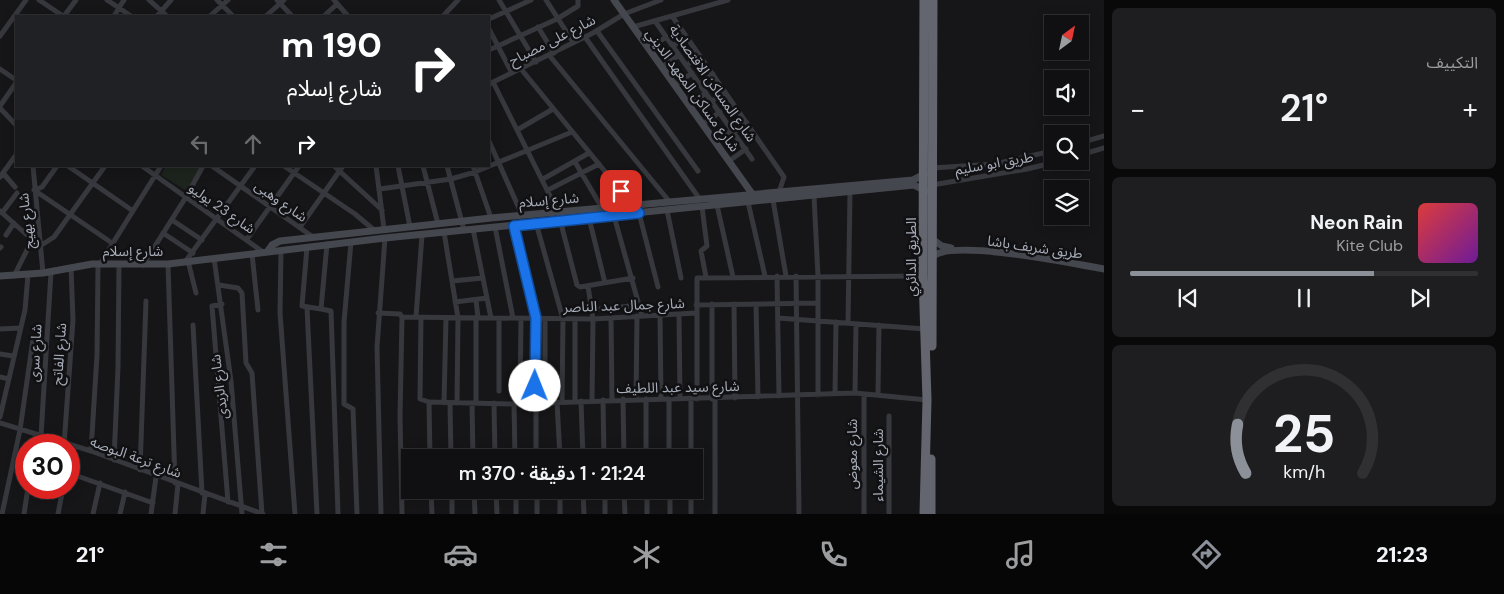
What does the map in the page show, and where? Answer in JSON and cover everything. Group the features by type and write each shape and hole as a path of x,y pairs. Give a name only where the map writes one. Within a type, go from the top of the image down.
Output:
{"highway":[{"name":"الطريق الدائري","path":"924,0 929,98"},
{"name":"الطريق الدائري","path":"924,514 927,400 925,329 928,116 933,0"},
{"name":"الطريق الدائري","path":"928,188 932,239 932,271 926,282 931,514"}],"street":[{"path":"15,15 26,0"},
{"path":"39,0 62,15"},
{"path":"64,15 76,0"},
{"path":"107,0 130,15"},
{"path":"115,15 124,0"},
{"path":"149,0 167,15"},
{"path":"158,15 172,0"},
{"path":"217,0 232,15"},
{"path":"211,15 228,0"},
{"path":"444,15 458,0"},
{"path":"499,0 536,62"},
{"path":"490,18 518,3 531,0"},
{"path":"546,0 573,42"},
{"path":"490,50 557,19 578,6 578,0"},
{"name":"شارع على مصباح","path":"491,83 585,37 624,14 661,0"},
{"path":"633,27 728,0"},
{"path":"267,15 280,1 291,15"},
{"name":"شارع مساكن المعهد الديني","path":"618,1 624,14 757,202"},
{"path":"325,15 336,2 347,15"},
{"path":"0,36 15,15"},
{"path":"672,16 784,177 779,192"},
{"name":"شارع المساكن الاقتصادية","path":"655,20 752,159"},
{"path":"538,27 552,54 669,201"},
{"path":"596,31 698,171"},
{"path":"490,32 512,73"},
{"path":"673,46 686,36"},
{"path":"585,37 699,198"},
{"path":"649,49 666,37"},
{"path":"662,67 679,55"},
{"path":"687,65 700,56"},
{"path":"0,69 15,81"},
{"path":"521,69 639,213 658,287"},
{"path":"675,85 692,73"},
{"path":"700,84 713,74"},
{"path":"491,83 543,179 562,221 577,284 580,287 633,278"},
{"path":"15,84 0,107 15,124"},
{"path":"712,101 725,92"},
{"path":"689,105 706,93"},
{"path":"517,130 553,109"},
{"path":"703,124 720,112"},
{"path":"716,142 747,123"},
{"path":"490,165 572,132"},
{"path":"1089,140 1104,136"},
{"path":"490,143 522,215"},
{"path":"1089,152 1104,148"},
{"path":"729,161 746,149"},
{"path":"543,179 589,153"},
{"name":"طريق ابو سليم","path":"928,170 995,164 1044,153"},
{"path":"15,156 1,175 15,186"},
{"path":"574,162 602,208"},
{"path":"548,190 598,164"},
{"name":"طريق ابو سليم","path":"928,188 1044,165"},
{"name":"شارع بهيج","path":"33,167 40,246 47,272"},
{"path":"34,190 41,188 56,167"},
{"path":"69,167 133,210"},
{"path":"17,192 1,212 40,246 51,240 103,167"},
{"name":"شارع 23 يوليو","path":"143,167 265,252"},
{"path":"91,451 98,355 99,264 160,167"},
{"path":"143,265 186,197 201,167"},
{"name":"شارع وهبى","path":"213,167 313,237"},
{"path":"196,293 187,262 255,167"},
{"path":"286,167 374,230"},
{"path":"247,239 298,167"},
{"path":"376,167 384,229"},
{"path":"398,167 410,227"},
{"path":"423,167 438,224"},
{"path":"447,167 464,230"},
{"path":"472,167 491,218"},
{"path":"380,189 451,179 486,167"},
{"path":"300,227 341,169 382,210"},
{"name":"شارع إسلام","path":"0,276 28,275 99,264 168,264 328,244 850,192 910,183 920,178 928,170"},
{"name":"شارع إسلام","path":"265,252 276,242 313,237 632,204 910,183 928,188"},
{"path":"34,190 112,243"},
{"path":"848,323 847,276 850,192"},
{"path":"814,196 818,276 818,395"},
{"path":"773,200 786,276"},
{"path":"748,202 765,276"},
{"path":"718,205 733,276"},
{"path":"702,207 707,246 701,251 706,277"},
{"path":"667,210 681,278"},
{"path":"614,216 640,305 636,399"},
{"path":"589,218 605,283"},
{"path":"172,220 202,240"},
{"path":"536,223 563,319 560,449"},
{"path":"6,235 14,224"},
{"path":"514,226 536,318 536,449"},
{"path":"495,227 513,318"},
{"path":"473,230 491,318"},
{"path":"444,232 458,318 457,403"},
{"path":"163,233 193,253"},
{"path":"422,235 419,317 420,399 429,402 430,449"},
{"path":"381,514 376,394 378,313 385,238"},
{"name":"طريق شريف باشا","path":"932,239 942,246 963,251"},
{"path":"14,276 32,240"},
{"path":"351,242 344,322 344,404 353,409 357,514"},
{"path":"321,309 328,244"},
{"path":"306,247 301,304 307,308 331,311 338,514"},
{"path":"281,250 280,321 295,514"},
{"name":"طريق شريف باشا","path":"932,257 942,251 963,251 1034,256 1104,269"},
{"path":"252,254 258,310"},
{"name":"شارع الزيدى","path":"214,258 222,304 231,381 242,514"},
{"path":"114,460 118,367 119,264"},
{"path":"168,264 177,484 175,514"},
{"name":"شارع الفاتح","path":"65,434 73,326 71,267"},
{"name":"شارع سرى","path":"39,434 47,272"},
{"path":"0,422 2,400 9,379 26,304 28,275"},
{"path":"691,449 696,313 695,279 733,276 847,276 926,282"},
{"path":"777,276 780,396"},
{"path":"796,276 798,303 799,514"},
{"path":"452,281 483,278"},
{"path":"219,285 242,290 246,363 252,373 262,514"},
{"path":"588,286 593,319 592,400"},
{"path":"455,302 487,298"},
{"path":"474,449 476,300"},
{"path":"140,470 146,301"},
{"path":"696,305 818,303"},
{"path":"222,304 212,306 228,502"},
{"path":"712,304 715,514"},
{"path":"734,304 735,398"},
{"path":"756,304 758,397"},
{"path":"592,310 640,305"},
{"path":"307,308 317,514"},
{"name":"شارع جمال عبد الناصر","path":"378,313 400,314 402,317 545,319 593,319 696,313"},
{"path":"679,314 680,399"},
{"path":"660,315 661,399"},
{"path":"402,317 400,416 402,514"},
{"path":"446,318 447,403 450,449"},
{"path":"499,318 499,391"},
{"path":"515,449 520,318"},
{"path":"611,318 612,400"},
{"path":"778,318 925,329"},
{"path":"545,319 545,403"},
{"path":"575,319 578,401 582,449"},
{"path":"835,394 836,322"},
{"path":"855,393 856,324"},
{"path":"193,325 203,514"},
{"path":"878,394 879,325"},
{"path":"0,329 20,328"},
{"path":"2,514 20,430 33,339"},
{"path":"0,354 14,356"},
{"path":"0,377 9,379"},
{"name":"شارع سيد عبد اللطيف","path":"429,402 517,404 592,400 713,399 855,393 927,400"},
{"name":"شارع معوض","path":"864,394 864,514"},
{"path":"623,399 624,449"},
{"path":"646,399 646,449"},
{"path":"669,399 670,449"},
{"path":"603,400 604,449"},
{"path":"494,404 495,449"},
{"name":"شارع الشيماء","path":"889,416 889,514"},
{"name":"شارع ترعة البوصه","path":"0,422 35,434"},
{"name":"شارع ترعة البوصه","path":"80,448 262,514"},
{"path":"80,477 153,503"},
{"path":"151,514 156,477"},
{"path":"93,514 100,483"},
{"path":"120,514 126,492"},
{"path":"24,514 26,499"},
{"path":"58,514 61,499"},
{"path":"431,499 432,514"},
{"path":"452,499 452,514"},
{"path":"474,499 475,514"},
{"path":"496,499 497,514"},
{"path":"516,499 516,514"},
{"path":"537,499 538,514"},
{"path":"560,499 560,514"},
{"path":"583,499 584,514"},
{"path":"605,499 605,514"},
{"path":"624,499 625,514"},
{"path":"647,499 647,514"},
{"path":"670,499 670,514"},
{"path":"691,499 691,514"}],"shaded area":[{"path":"165,167 200,167 187,191 161,175"}],"route":[{"path":"535,386 536,318 514,226 639,213 621,191"}]}
